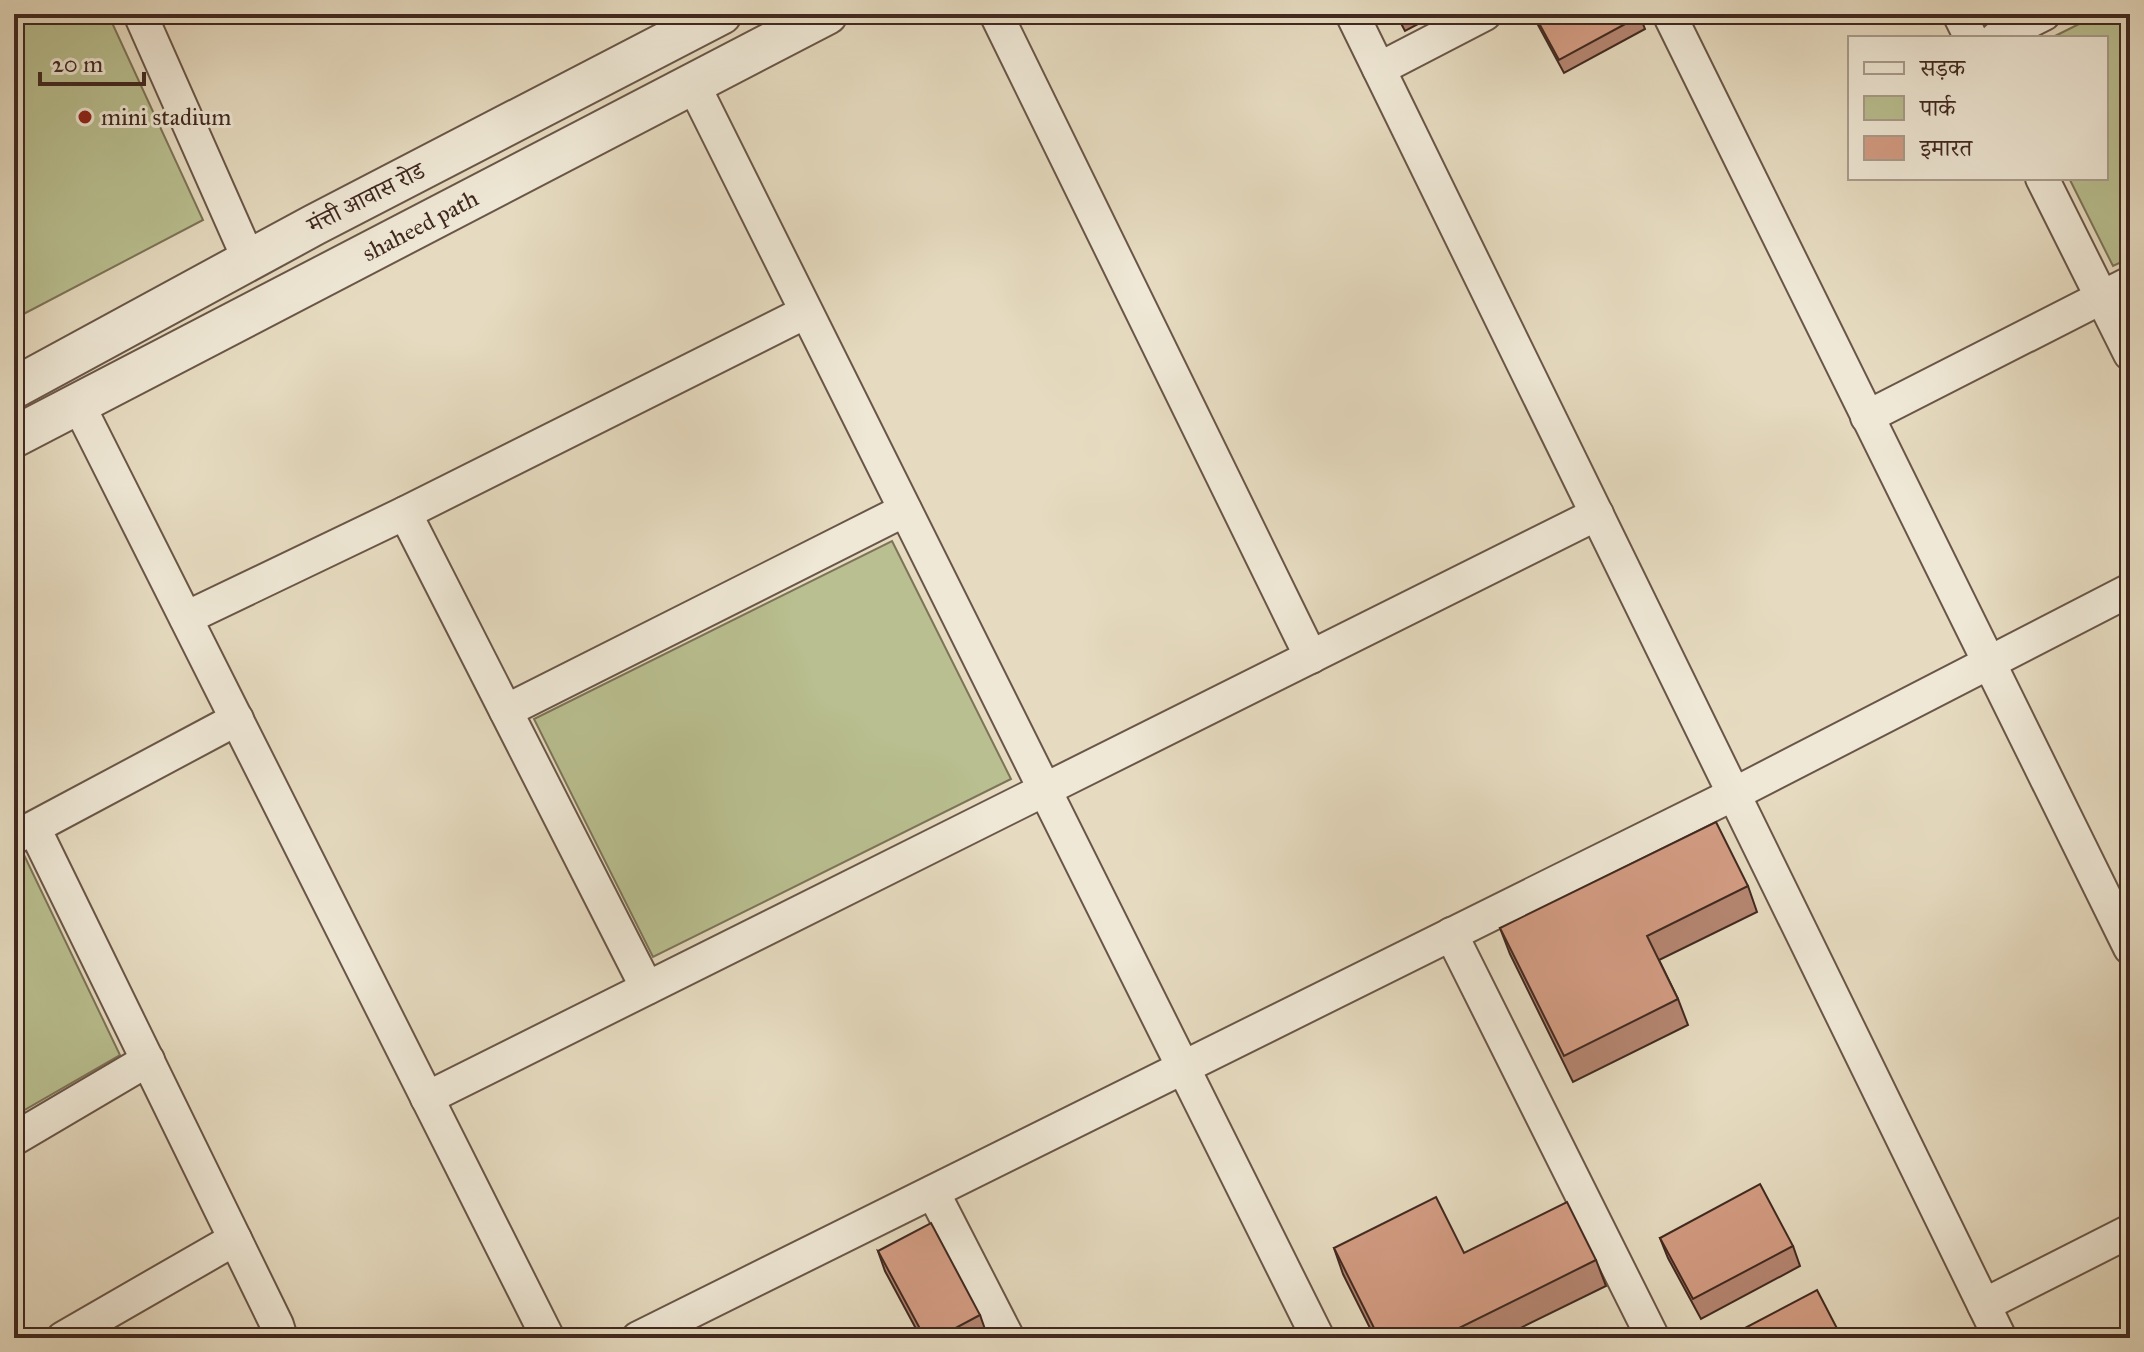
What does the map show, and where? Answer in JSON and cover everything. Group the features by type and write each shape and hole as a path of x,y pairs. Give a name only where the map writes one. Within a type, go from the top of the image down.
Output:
{"street":[{"path":"140,14 249,260"},
{"name":"मंत्ती आवास रोड","path":"14,388 249,260 721,14"},
{"name":"shaheed path","path":"14,437 827,14"},
{"path":"996,14 1311,657"},
{"path":"1352,14 2000,1338"},
{"path":"1379,69 1485,14"},
{"path":"1669,14 2130,948"},
{"path":"1959,14 1970,36"},
{"path":"2001,36 2044,14"},
{"path":"693,84 1318,1338"},
{"path":"2043,180 2130,354"},
{"path":"1867,417 2130,283"},
{"path":"186,618 405,513 806,312"},
{"path":"78,404 548,1338"},
{"path":"506,711 905,510"},
{"path":"405,513 647,988"},
{"path":"427,1098 1597,514"},
{"path":"638,1338 1734,794 2130,590"},
{"path":"237,719 24,833 148,1060 281,1338"},
{"path":"1451,934 1653,1338"},
{"path":"14,1139 148,1060"},
{"path":"933,1192 1008,1338"},
{"path":"1984,1305 2130,1231"},
{"path":"63,1338 235,1239"}],"green space":[{"name":"mini stadium","path":"14,14 108,14 203,220 14,319"},
{"path":"2099,14 2130,14 2130,258 2113,266 2070,180 2108,180 2108,36 2055,36"},
{"path":"892,541 1011,779 653,957 534,719"},
{"path":"24,855 120,1055 14,1116 14,860"}],"building":[{"path":"1534,14 1639,14 1640,16 1559,60"},
{"path":"1716,822 1748,886 1647,936 1678,999 1564,1056 1500,928"},
{"path":"1760,1184 1793,1246 1693,1299 1660,1238"},
{"path":"1436,1197 1464,1253 1567,1202 1596,1260 1439,1338 1379,1338 1334,1248"},
{"path":"931,1223 980,1315 937,1338 925,1338 878,1251"},
{"path":"1817,1290 1842,1338 1726,1338"}],"place":[{"name":"mini stadium","path":"85,117"}]}
